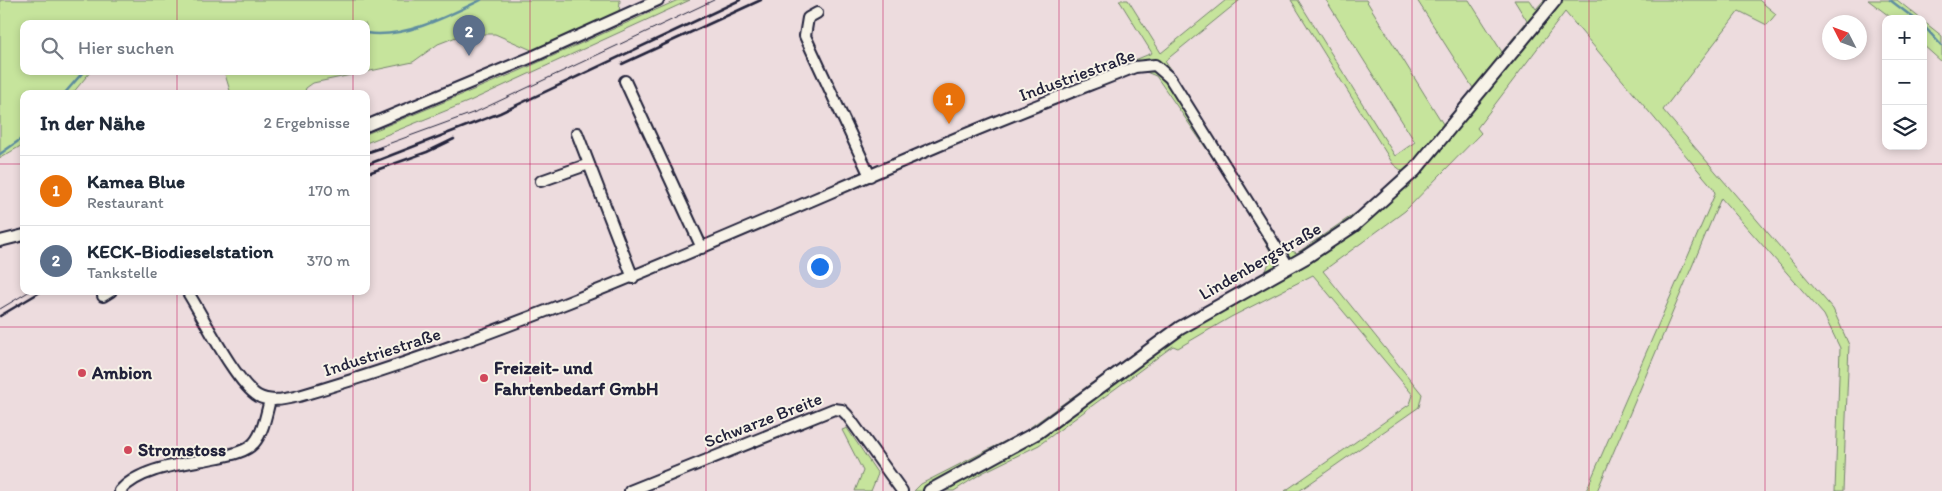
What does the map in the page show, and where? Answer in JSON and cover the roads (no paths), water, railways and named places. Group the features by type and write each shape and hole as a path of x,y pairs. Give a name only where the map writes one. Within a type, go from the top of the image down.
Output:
{"main road":[{"name":"Lindenbergstraße","path":"930,491 1038,432 1180,328 1288,266 1354,225 1390,195 1439,142 1555,0"}],"street":[{"path":"370,124 532,57 658,0"},
{"path":"817,13 808,18 805,36 870,176"},
{"name":"Industriestraße","path":"270,400 299,396 331,387 489,334 633,278 870,176 1135,67 1155,65 1170,78 1288,266"},
{"path":"625,81 702,248"},
{"path":"577,133 633,278"},
{"path":"540,181 589,164"},
{"path":"0,241 20,236"},
{"path":"120,491 127,482 144,473 230,455 244,449 254,443 264,425 270,400 258,396 244,383 189,295"},
{"name":"Schwarze Breite","path":"630,491 834,409 842,410 848,415 902,491"}],"waterway":[{"path":"370,33 395,33 425,25 481,0"},
{"path":"1890,0 1910,15"},
{"path":"1927,29 1941,45"},
{"path":"67,90 81,75"},
{"path":"0,154 20,140"}],"tram line":[{"path":"370,151 478,111 714,0"},
{"path":"0,309 23,295"}],"railway":[{"path":"370,163 500,113 740,0"},
{"path":"622,64 761,0"},
{"path":"371,172 427,152 454,139"},
{"path":"370,152 381,148"},
{"path":"0,316 35,295"}],"place":[{"name":"KECK-Biodieselstation","path":"469,56"},
{"name":"Kamea Blue","path":"949,124"},
{"name":"Ambion","path":"82,373"},
{"name":"Freizeit- und Fahrtenbedarf GmbH","path":"484,378"},
{"name":"Stromstoss","path":"128,450"}]}
